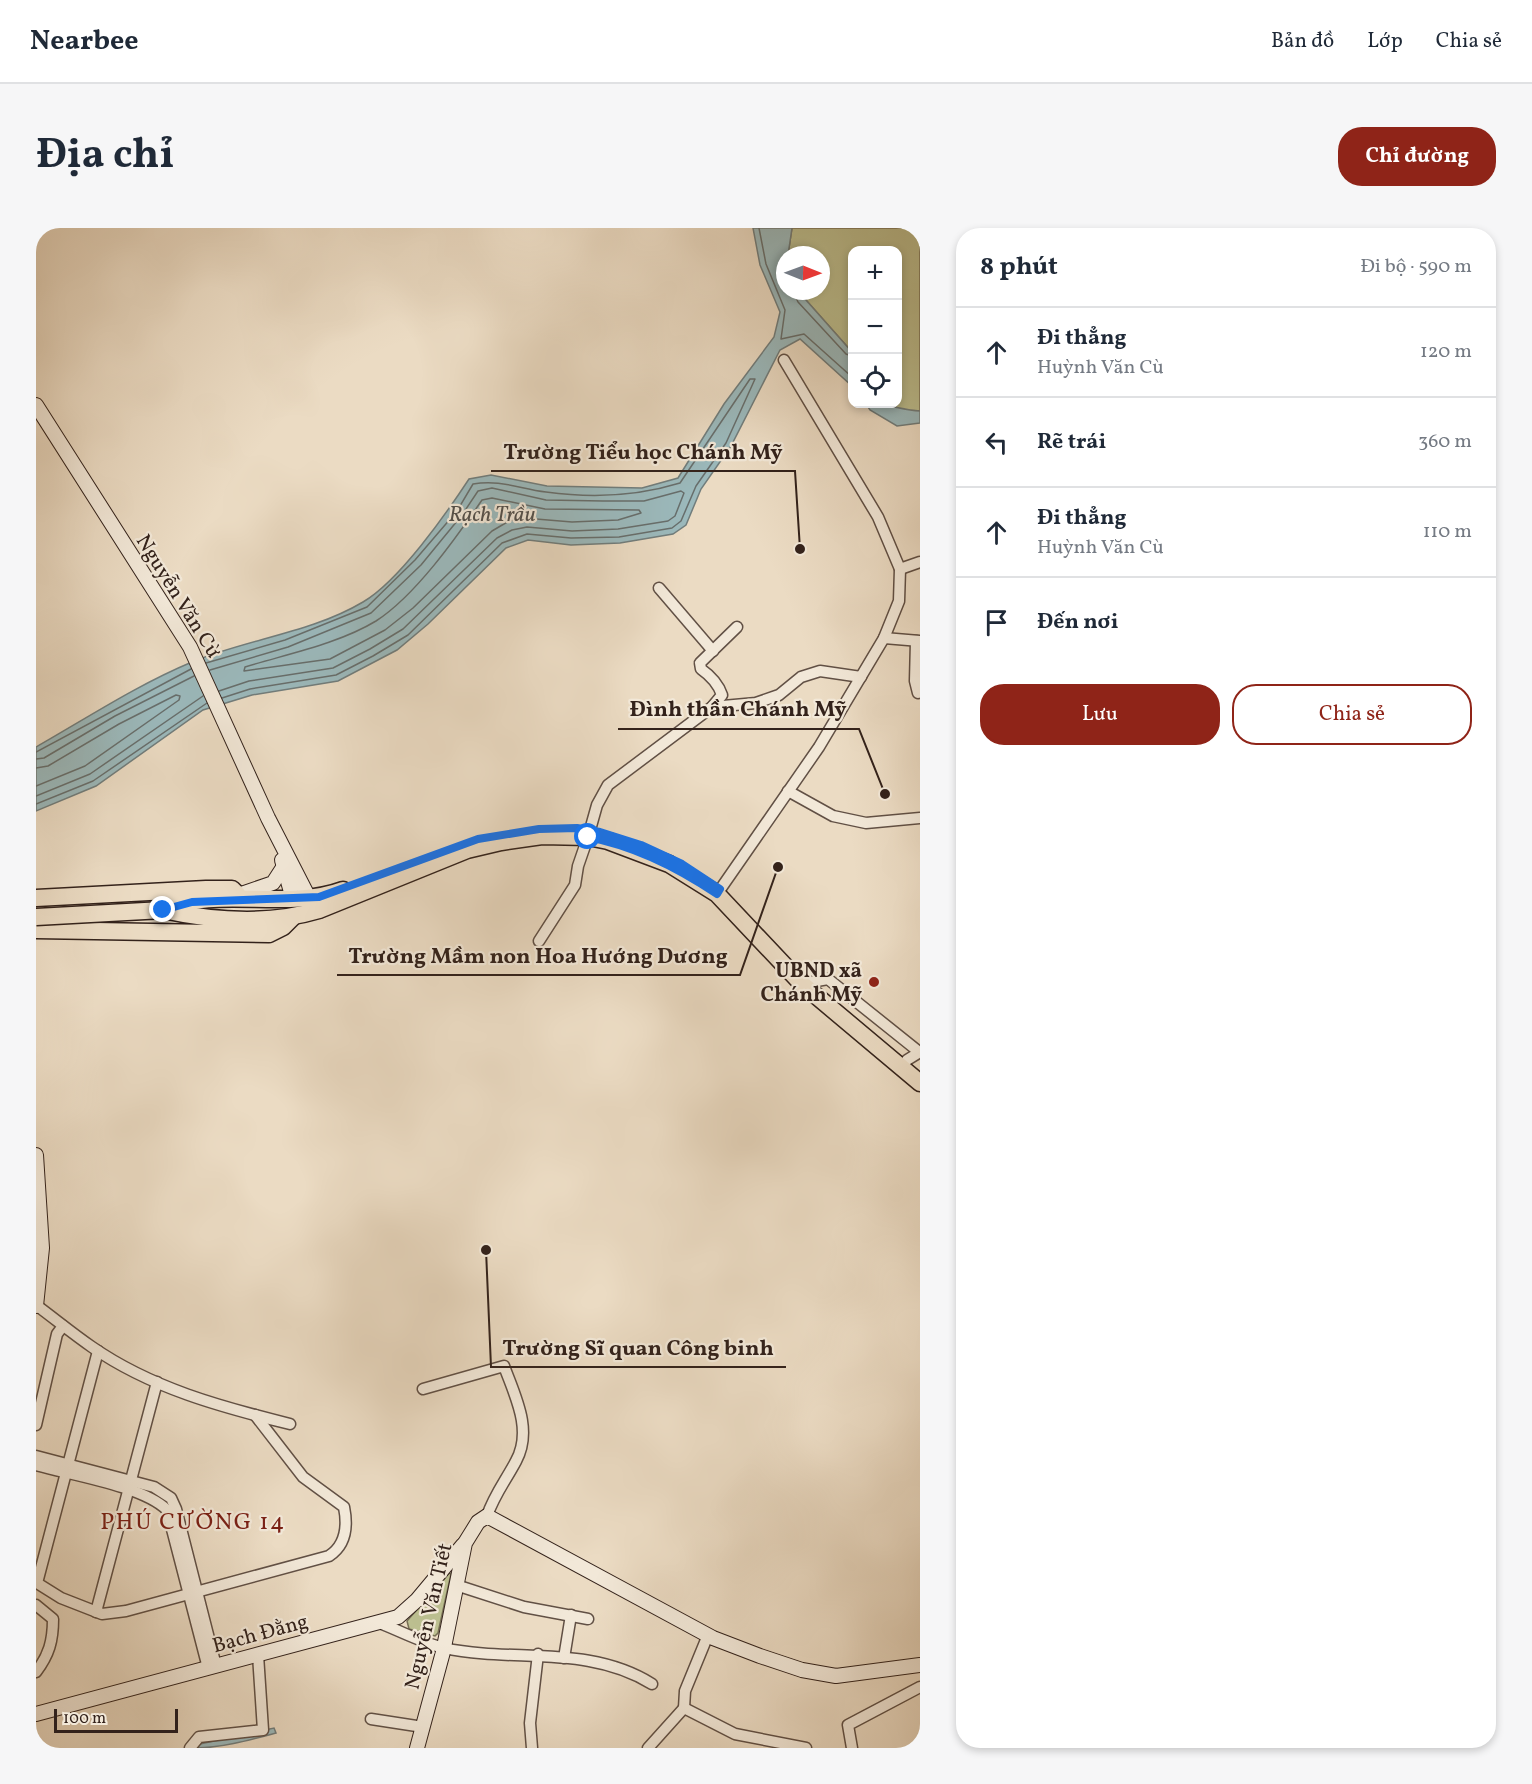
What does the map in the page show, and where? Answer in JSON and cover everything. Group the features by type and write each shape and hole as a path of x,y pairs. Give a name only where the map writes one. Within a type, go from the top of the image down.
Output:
{"main road":[{"path":"39,927 163,910 192,902 245,897 305,903 490,836 539,829 589,834 641,845 682,864 719,891 806,983 911,1057 920,1072"},
{"path":"39,927 38,910 44,898 206,889 232,889 245,897"},
{"path":"39,927 269,934 289,922 305,903"},
{"path":"163,910 212,918 289,922"},
{"path":"911,1057 920,1083"}],"street":[{"path":"719,891 819,747 884,638 899,601 900,569 878,517 784,360"},
{"name":"Nguyễn Văn Cừ","path":"36,405 190,646 305,903"},
{"path":"900,569 920,561"},
{"path":"659,588 713,651"},
{"path":"539,941 576,885 578,866 597,805 608,785 712,707 722,695 713,677 701,669 700,663 737,627"},
{"path":"884,638 918,641 915,681 918,693"},
{"path":"712,707 756,703 779,695 801,677 820,671 861,677"},
{"path":"788,791 833,816 866,823 920,818"},
{"name":"Nguyễn Văn Cừ","path":"268,818 284,866 305,903"},
{"path":"245,897 273,883 284,866"},
{"path":"36,1155 42,1248 36,1306 98,1351 157,1382 223,1408 290,1424"},
{"path":"36,1425 57,1334 63,1326"},
{"path":"98,1351 37,1583 61,1598 102,1614 126,1611 329,1556 339,1550 344,1539 344,1507 303,1477 255,1415"},
{"name":"Nguyễn Văn Tiết","path":"417,1748 443,1648 465,1544 478,1522 487,1516 493,1498 515,1462 522,1444 520,1409 504,1366 423,1389"},
{"path":"96,1612 157,1382"},
{"path":"36,1456 67,1469 130,1486 154,1487 171,1498 177,1509 212,1667"},
{"path":"36,1465 67,1469"},
{"path":"487,1516 708,1635 802,1670 836,1676 920,1665"},
{"name":"Bạch Đằng","path":"36,1714 398,1617 408,1609 465,1544"},
{"path":"456,1585 524,1607 588,1619"},
{"path":"36,1605 53,1619 53,1639 46,1658 36,1672"},
{"path":"564,1658 571,1615"},
{"path":"380,1623 443,1648 538,1654 590,1661 636,1674 652,1684"},
{"path":"648,1748 684,1708 685,1691 708,1635"},
{"path":"532,1748 530,1723 538,1654"},
{"path":"190,1748 199,1737 262,1730 258,1655"},
{"path":"848,1747 848,1725 920,1687"},
{"path":"684,1708 735,1734 806,1748"},
{"path":"370,1719 423,1727"}],"green space":[{"path":"792,228 920,228 920,411 897,408 902,408 902,246 848,246 848,347 806,300 830,300 830,246 789,246"},
{"path":"449,1573 451,1574 438,1633 435,1636 409,1629 407,1621"}],"water":[{"name":"Rạch Trầu","path":"753,228 792,228 789,246 776,246 776,300 806,300 848,347 848,382 800,339 780,350 731,446 701,489 686,525 673,534 620,543 571,545 528,540 506,548 428,624 397,650 338,681 252,695 203,710 96,786 36,811 36,747 132,691 192,662 235,647 301,629 343,613 363,602 392,579 406,563 435,528 469,479 491,475 547,486 642,488 678,478 724,404 774,337 780,312 760,265"},
{"path":"869,408 900,408 920,411 920,423 897,426"},
{"path":"274,1728 276,1733 226,1745 195,1748 200,1744"}],"place":[{"name":"Trường Tiểu học Chánh Mỹ","path":"800,549"},
{"name":"Đình thần Chánh Mỹ","path":"885,794"},
{"name":"Trường Mầm non Hoa Hướng Dương","path":"778,867"},
{"name":"UBND xã Chánh Mỹ","path":"874,982"},
{"name":"Trường Sĩ quan Công binh","path":"486,1250"}],"district":[{"name":"PHÚ CƯỜNG 14","path":"193,1521"}],"route":[{"path":"163,910 192,902 293,899 329,895 478,839 539,829 577,828 600,832 641,845 682,864 720,889 717,894 669,864 609,841 588,837"}]}
